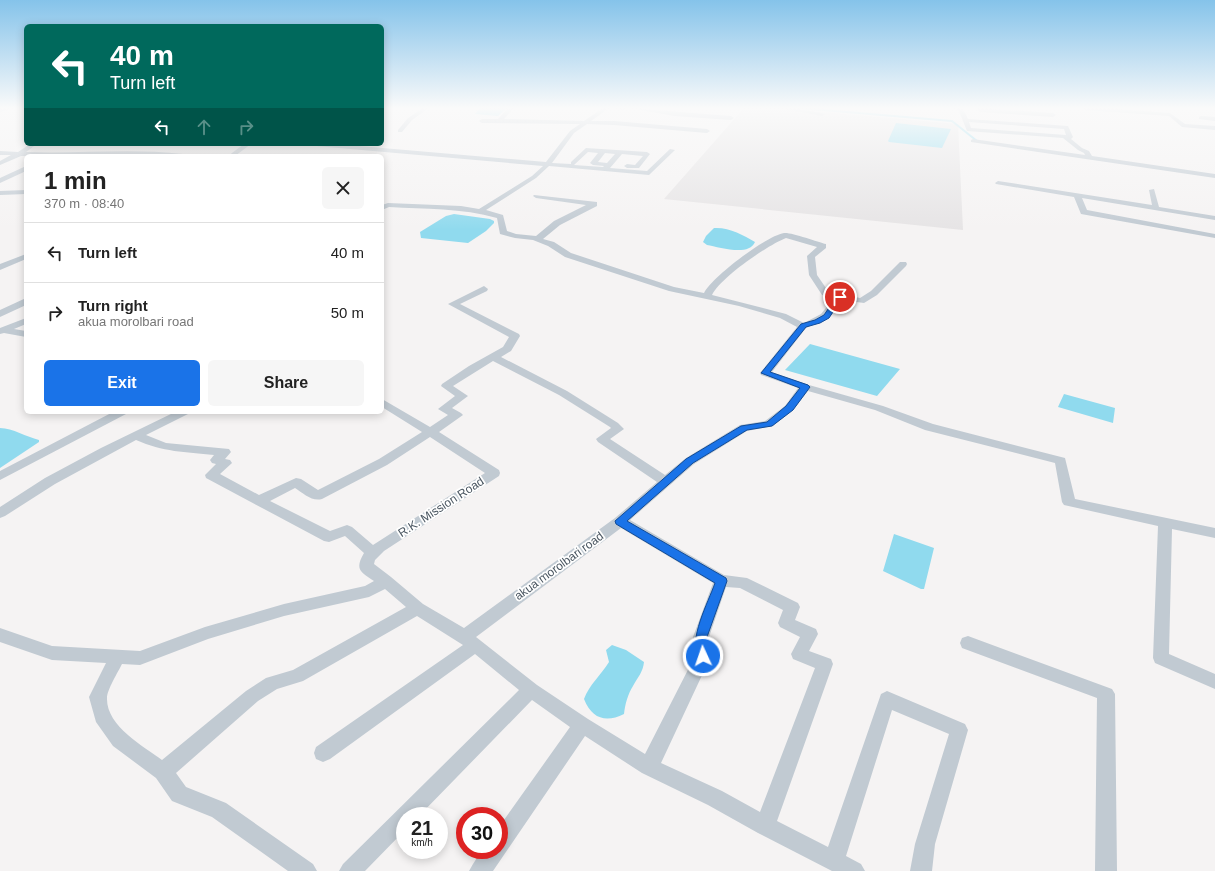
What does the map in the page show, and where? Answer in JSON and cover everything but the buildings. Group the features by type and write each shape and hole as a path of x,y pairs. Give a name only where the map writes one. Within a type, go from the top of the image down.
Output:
{"street":[{"path":"0,163 27,149"},
{"path":"76,154 84,149"},
{"path":"370,149 548,164 607,167 637,167 647,154 586,150 577,155 572,163"},
{"path":"480,211 534,177 558,154 561,149"},
{"path":"1025,149 1215,176"},
{"path":"1080,149 1087,152 1089,158"},
{"path":"603,151 592,163 607,167 649,172 672,150"},
{"path":"607,167 620,152"},
{"path":"0,154 24,154"},
{"path":"76,154 166,154"},
{"path":"0,181 24,169"},
{"path":"998,183 1215,218"},
{"path":"1152,190 1156,208"},
{"path":"0,193 24,192"},
{"path":"1078,195 1084,212 1215,236"},
{"path":"536,196 594,204 557,223 538,239"},
{"path":"384,207 388,205 461,208 480,211 500,217 503,232 516,236 538,239 551,244 568,255 672,289 741,304 783,316 803,326"},
{"path":"707,296 711,288 732,269 773,240 786,235 823,246 811,256 813,275 825,292 840,297 861,301 874,293 903,264"},
{"path":"0,267 24,257"},
{"path":"259,501 296,482 317,496 369,470 457,415 444,409 462,396 446,386 507,349 515,336 453,304 484,289"},
{"path":"840,297 826,316 818,321 803,326 765,373 805,387 879,408 929,427 1061,462 1069,502 1215,533"},
{"path":"0,314 24,302"},
{"path":"1,330 24,322"},
{"path":"1,330 24,334"},
{"path":"493,357 563,393 614,425 618,429 602,439 666,482"},
{"name":"akua morolbari road","path":"323,753 470,641 620,521 690,461 744,428 769,424 790,408 805,387"},
{"name":"R.K. Mission Road","path":"373,553 379,547 494,473 384,403"},
{"path":"0,476 118,414"},
{"path":"0,513 50,481 105,451 180,414"},
{"path":"137,436 157,445 166,447 225,452 216,460 226,463 211,475 329,537 347,530 373,553 366,563 366,568 386,582 417,608 470,641 531,690 582,724 650,767 715,798 765,826 854,871"},
{"path":"620,521 722,581 742,582 792,607 786,623 810,634 799,654 826,664 765,826"},
{"path":"1165,522 1161,658 1215,682"},
{"path":"650,767 703,656 701,637 722,581"},
{"path":"0,635 52,653 140,658 204,634 284,610 369,591 386,582"},
{"path":"163,772 252,696 272,683 297,676 417,608"},
{"path":"968,642 1106,694 1106,871"},
{"path":"117,657 98,697 102,716 119,740 163,772 179,794 219,810 306,871"},
{"path":"350,871 531,690"},
{"path":"834,860 887,698 959,730 925,844 921,871"},
{"path":"508,831 582,724"},
{"path":"480,871 489,859"}],"shaded area":[{"path":"708,149 959,149 963,230 664,199"}],"water":[{"path":"454,214 490,219 494,221 494,223 486,231 468,243 421,238 420,232 446,216"},
{"path":"714,228 730,230 755,242 752,247 740,250 707,245 703,242 706,236"},
{"path":"810,344 900,369 877,396 785,370"},
{"path":"1064,394 1115,408 1113,423 1058,407"},
{"path":"0,428 15,431 39,440 39,442 0,468"},
{"path":"894,534 934,548 924,589 921,589 883,571"},
{"path":"612,645 626,650 644,662 641,672 628,696 624,714 617,717 606,718 595,715 587,706 584,699 589,689 609,662 606,650"}],"route":[{"path":"703,656 701,637 722,581 620,521 690,461 744,428 769,424 790,408 805,387 765,373 803,326 818,321 826,316 840,297"}]}
